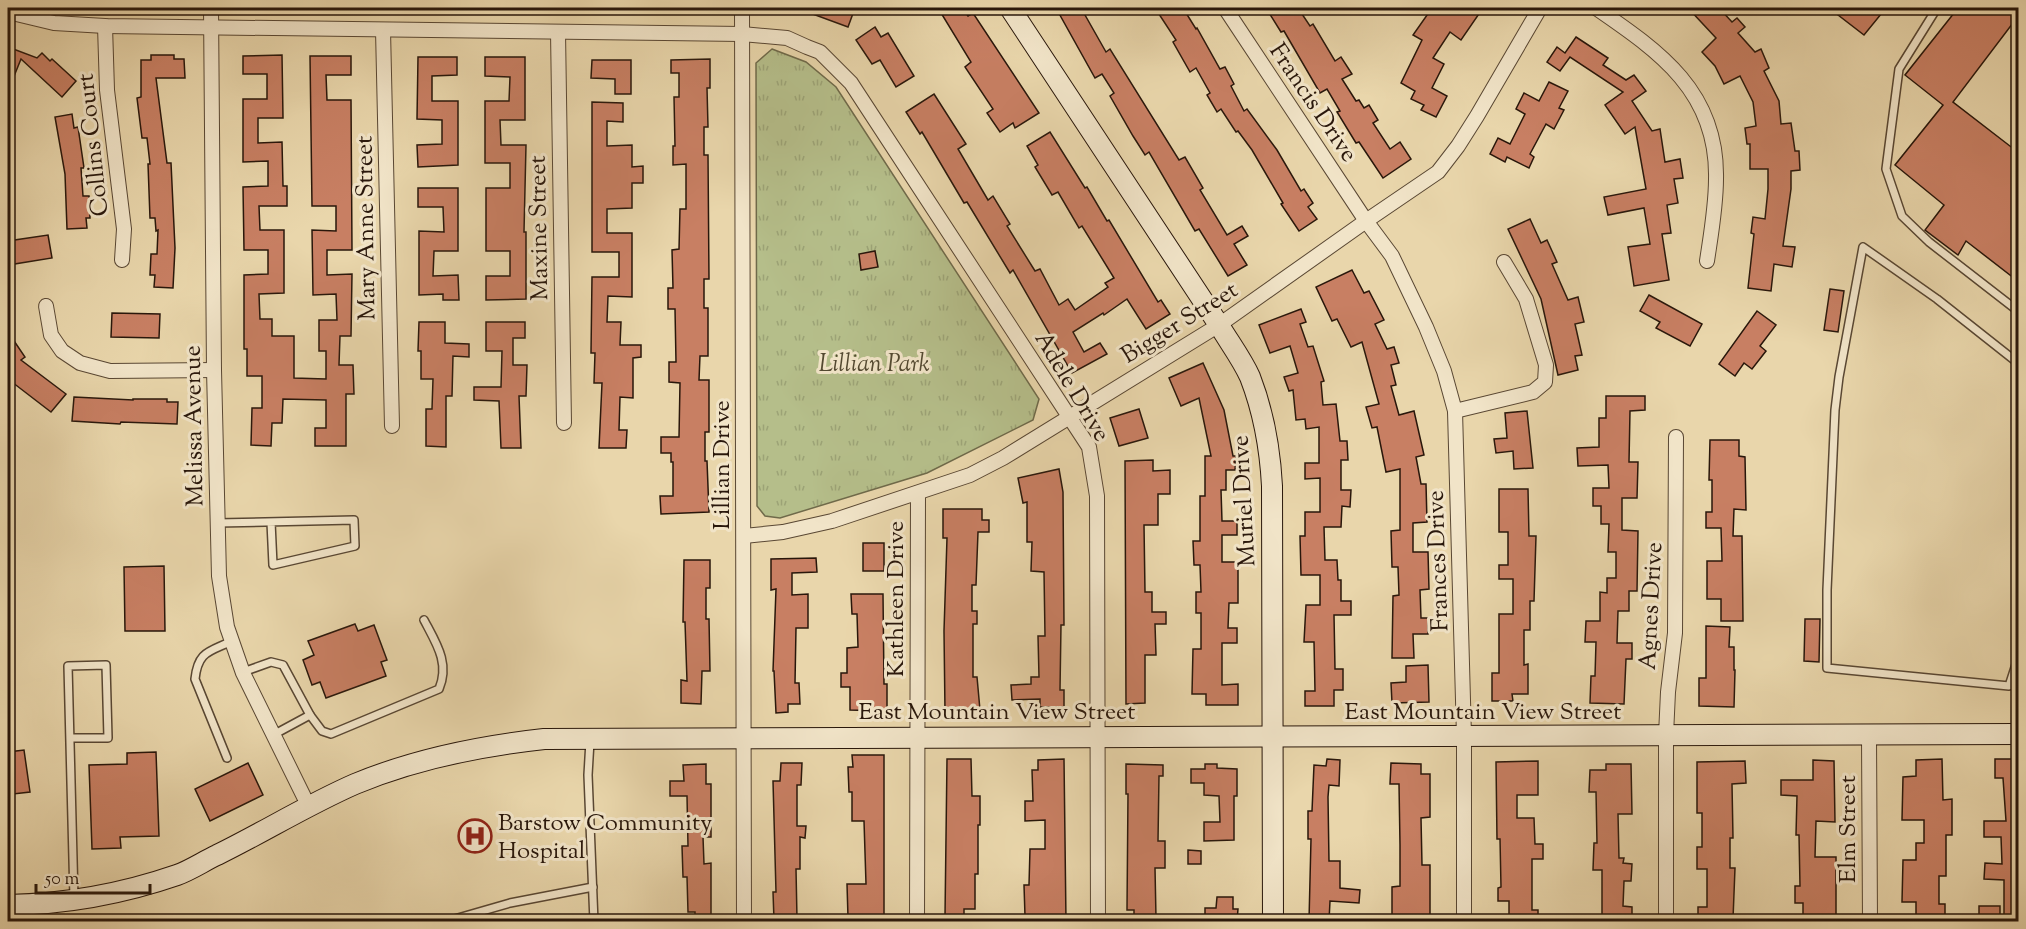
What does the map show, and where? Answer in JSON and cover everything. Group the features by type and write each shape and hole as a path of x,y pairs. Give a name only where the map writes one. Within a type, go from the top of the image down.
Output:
{"main road":[{"name":"Muriel Drive","path":"1010,8 1219,325 1249,375 1262,411 1270,447 1272,486 1273,921"},
{"name":"East Mountain View Street","path":"8,905 52,904 114,894 178,874 254,837 308,805 404,766 488,746 544,739 2019,734"}],"street":[{"name":"Melissa Avenue","path":"211,8 214,370 219,576 227,627 243,673 308,805"},
{"name":"Lillian Drive","path":"742,8 744,921"},
{"name":"Francis Drive","path":"1225,8 1366,221"},
{"name":"Bigger Street","path":"744,536 783,532 832,521 970,475 1003,458 1219,325 1438,172 1458,147 1540,8"},
{"path":"1596,8 1647,43 1673,68 1693,93 1707,118 1717,177 1707,261"},
{"name":"Adele Drive","path":"8,12 54,23 105,26 742,34 787,38 820,52 851,83 1089,447 1097,496 1098,921"},
{"name":"Collins Court","path":"105,26 107,90 124,229 122,260"},
{"name":"Mary Anne Street","path":"383,30 392,426"},
{"name":"Maxine Street","path":"558,32 564,423"},
{"name":"Frances Drive","path":"1366,221 1392,256 1409,288 1444,371 1455,411 1464,736 1464,921"},
{"path":"1455,411 1533,392 1545,382 1546,365 1526,299 1504,262"},
{"path":"46,306 51,335 62,351 80,363 110,371 214,370"},
{"name":"Agnes Drive","path":"1666,921 1666,735 1675,633 1676,437"},
{"name":"Kathleen Drive","path":"917,921 918,493"},
{"name":"Elm Street","path":"1869,736 1870,921"}],"lane":[{"path":"1937,8 1899,69 1886,169 1902,216 1929,242 2019,311"},
{"path":"2019,363 1936,299 1863,247 1839,377 1836,410 1827,590 1827,668 2009,686 2019,658"},
{"path":"2019,516 2019,645"},
{"path":"217,523 354,520 355,546 273,565 271,522"},
{"path":"243,673 271,662 283,665 310,715 322,731 331,734 439,689 444,677 442,653 424,620"},
{"path":"227,758 195,679 196,666 200,657 232,640"},
{"path":"69,738 108,738 106,666 68,666 69,738 74,900"},
{"path":"273,735 310,715"},
{"path":"590,738 588,775 594,921"},
{"path":"444,921 510,903 593,887"}],"green space":[{"name":"Lillian Park","path":"772,49 806,62 836,87 1039,399 1033,420 927,473 780,518 765,516 757,506 756,63"}],"building":[{"path":"799,8 855,8 848,27"},
{"path":"938,8 962,8 968,16 973,13 1039,113 1015,128 1013,123 1000,132 987,113 993,109 965,67 971,62"},
{"path":"1056,8 1081,8 1106,52 1110,49 1179,160 1185,157 1203,188 1200,190 1227,235 1242,226 1248,236 1234,244 1247,265 1228,276 1199,229 1195,231 1149,152 1145,155 1133,136 1110,96 1114,93 1102,74 1095,78"},
{"path":"1155,8 1183,8 1220,69 1225,67 1234,84 1231,86 1244,111 1247,109 1277,150 1301,191 1304,189 1313,203 1308,207 1317,219 1299,231 1281,204 1283,203 1252,150 1238,131 1236,132 1221,109 1217,112 1207,95 1210,93 1196,68 1190,72 1173,42 1176,40"},
{"path":"1266,8 1298,8 1310,26 1313,24 1335,61 1341,57 1352,74 1342,79 1356,101 1359,100 1364,108 1369,105 1378,120 1373,123 1390,149 1400,142 1411,159 1383,178 1359,142 1356,143 1337,112 1340,111 1327,89 1320,93 1284,31 1281,32"},
{"path":"1432,8 1483,8 1461,40 1450,32 1433,58 1444,64 1432,88 1447,96 1436,117 1421,110 1424,105 1411,99 1415,91 1401,83 1422,40 1413,35"},
{"path":"1688,8 1719,8 1732,22 1737,18 1745,27 1738,33 1755,52 1761,49 1769,68 1764,71 1779,101 1781,124 1791,123 1795,151 1799,151 1800,170 1791,171 1791,189 1783,246 1795,247 1792,267 1774,264 1771,291 1748,288 1754,234 1751,233 1753,217 1765,219 1768,189 1768,169 1750,169 1750,144 1747,144 1745,128 1756,126 1753,102 1740,76 1724,84 1715,66 1702,52 1716,38"},
{"path":"1829,8 1886,8 1864,35"},
{"path":"1958,8 2019,8 2019,15 1953,102 2019,153 2019,282 1966,241 1958,255 1925,230 1944,205 1895,165 1943,105 1905,75"},
{"path":"875,27 881,37 888,33 914,76 896,87 880,60 872,64 856,40"},
{"path":"1576,37 1608,58 1603,65 1626,80 1634,75 1646,91 1632,101 1652,131 1660,129 1665,162 1680,159 1683,178 1674,179 1678,203 1667,205 1671,233 1662,234 1669,280 1634,286 1628,247 1650,244 1644,208 1608,215 1604,197 1646,189 1635,127 1625,134 1605,105 1623,92 1570,57 1560,71 1547,62 1557,47 1565,53"},
{"path":"8,47 37,58 42,53 76,81 62,97 21,59 8,91"},
{"path":"151,55 174,55 174,59 184,59 185,78 156,78 167,163 171,163 175,248 173,288 154,287 155,275 150,275 151,254 157,254 158,230 156,231 155,218 150,218 148,164 150,164 147,138 142,138 137,98 141,97 141,60 151,60"},
{"path":"282,55 283,118 258,118 258,143 282,142 283,186 287,186 287,206 259,206 260,230 284,230 284,293 259,294 260,319 272,319 272,336 294,336 294,378 326,379 326,351 319,351 319,320 337,320 336,294 313,295 312,230 336,231 336,206 312,206 310,56 351,56 351,75 326,75 327,100 351,100 352,250 327,250 327,275 352,274 351,336 340,336 339,365 353,365 354,394 346,394 346,446 315,446 315,428 326,428 326,400 283,399 282,423 272,423 271,446 251,445 252,408 262,408 262,376 247,376 247,349 244,349 244,275 268,274 268,250 244,250 243,187 268,186 268,161 243,162 243,99 267,99 267,74 243,74 243,56"},
{"path":"418,57 457,57 457,75 432,76 432,101 458,101 458,165 418,167 417,145 442,144 442,120 417,119"},
{"path":"485,57 525,57 525,120 500,120 501,145 526,145 524,232 526,232 526,299 486,300 486,276 510,276 510,251 486,251 486,188 510,188 510,163 485,163 485,101 509,101 510,77 485,76"},
{"path":"710,59 710,88 707,88 708,127 704,127 704,155 708,155 709,279 704,279 704,308 708,308 708,356 700,356 699,380 709,380 709,432 705,432 705,461 707,461 709,512 661,514 660,496 673,496 673,462 671,462 671,453 661,453 661,437 679,437 680,383 669,382 669,362 676,362 675,309 668,309 668,288 673,288 672,250 679,249 680,209 686,209 686,164 673,165 674,97 679,97 679,73 671,73 671,60"},
{"path":"592,60 631,60 631,94 615,94 615,79 591,78"},
{"path":"1549,82 1568,91 1559,108 1564,110 1554,129 1546,124 1530,154 1534,157 1529,168 1507,157 1505,162 1490,154 1498,138 1510,144 1525,114 1516,109 1524,93 1539,101"},
{"path":"934,94 966,144 958,149 988,200 993,196 1010,224 1007,226 1035,271 1040,269 1059,305 1068,299 1075,310 1108,287 1105,283 1114,278 1082,226 1079,228 1058,192 1052,195 1035,167 1038,165 1027,146 1050,132 1107,221 1109,220 1158,302 1161,300 1170,314 1146,329 1127,299 1104,315 1103,313 1073,332 1084,352 1100,343 1107,354 1072,373 1013,270 1010,273 967,202 964,203 922,132 920,134 906,112"},
{"path":"592,102 623,103 623,122 607,121 607,146 632,145 632,167 643,166 643,183 632,183 632,208 607,209 607,233 632,233 632,297 608,296 607,322 621,322 620,345 641,345 641,357 633,358 633,398 620,397 619,430 627,430 626,448 599,448 602,383 594,383 595,353 591,353 592,277 619,277 619,252 592,252"},
{"path":"72,114 74,128 78,127 84,168 81,168 83,196 89,196 90,218 86,218 87,228 67,229 65,174 55,117"},
{"path":"418,188 458,188 458,251 434,251 433,276 458,275 459,300 443,300 443,294 419,295 419,231 444,232 443,207 418,207"},
{"path":"1530,219 1541,243 1547,240 1557,262 1552,264 1568,300 1578,297 1584,322 1575,324 1582,355 1575,356 1578,370 1558,375 1541,299 1508,229"},
{"path":"48,235 52,258 8,265 8,241"},
{"path":"875,251 878,267 861,270 859,254"},
{"path":"1352,270 1364,293 1369,291 1384,320 1375,324 1387,349 1394,347 1399,363 1391,365 1396,385 1391,386 1399,415 1414,411 1424,455 1416,457 1421,484 1426,484 1427,522 1413,523 1413,552 1428,552 1429,589 1420,590 1421,618 1428,618 1428,634 1413,634 1414,658 1392,658 1393,596 1399,595 1398,567 1392,567 1391,531 1400,530 1400,469 1386,472 1377,427 1372,428 1366,407 1379,404 1362,342 1351,347 1337,319 1332,321 1316,287"},
{"path":"1830,289 1844,291 1838,332 1824,330"},
{"path":"1649,295 1702,324 1690,346 1656,328 1660,322 1640,311"},
{"path":"1301,309 1306,322 1300,324 1308,347 1313,346 1324,381 1321,382 1323,405 1336,404 1340,441 1347,441 1348,460 1341,460 1341,490 1351,490 1350,507 1342,506 1341,527 1324,527 1325,560 1337,560 1338,580 1341,580 1341,601 1351,601 1351,615 1334,615 1335,669 1343,669 1343,690 1334,690 1334,706 1305,706 1305,691 1315,691 1314,642 1304,642 1306,605 1320,605 1320,575 1301,575 1300,536 1305,536 1305,512 1320,512 1320,478 1305,479 1305,463 1319,463 1319,427 1306,429 1305,419 1296,420 1293,390 1289,391 1284,377 1298,373 1290,346 1270,353 1259,325"},
{"path":"1757,311 1776,325 1760,346 1766,351 1752,369 1744,363 1735,376 1719,364"},
{"path":"112,313 160,314 159,338 111,337"},
{"path":"419,322 445,322 445,343 469,344 469,357 453,356 452,396 446,396 446,447 426,446 426,409 432,409 433,379 421,379 421,351 418,351"},
{"path":"486,322 525,322 525,338 513,338 513,365 527,365 526,396 519,396 521,448 501,448 499,401 474,400 474,387 501,387 502,351 486,351"},
{"path":"8,332 25,357 21,360 66,394 51,412 8,379"},
{"path":"1203,363 1224,410 1233,456 1236,456 1235,470 1226,470 1226,490 1221,490 1222,521 1237,521 1237,535 1222,535 1222,562 1238,562 1238,603 1229,603 1228,628 1237,628 1237,643 1222,643 1222,685 1238,684 1238,705 1206,705 1206,694 1192,694 1193,649 1201,649 1201,613 1196,613 1196,592 1201,592 1200,565 1194,565 1193,541 1200,541 1200,496 1205,496 1205,456 1211,456 1199,398 1181,406 1169,378"},
{"path":"1606,396 1645,396 1645,410 1630,411 1629,462 1638,462 1637,498 1622,498 1622,530 1638,531 1637,591 1629,591 1629,611 1618,611 1617,643 1632,643 1632,659 1626,659 1624,704 1590,703 1591,676 1595,676 1596,642 1585,642 1586,621 1600,621 1600,592 1607,593 1607,578 1616,578 1616,552 1608,552 1609,524 1601,524 1601,506 1593,506 1593,488 1609,488 1608,465 1578,466 1577,448 1599,447 1599,418 1606,418"},
{"path":"74,397 167,399 167,402 178,402 177,424 72,421"},
{"path":"1139,409 1148,438 1119,446 1110,418"},
{"path":"1527,411 1533,468 1514,469 1513,451 1496,453 1494,439 1507,438 1505,413"},
{"path":"1710,440 1739,440 1739,456 1745,457 1746,510 1734,509 1733,536 1742,536 1743,621 1721,621 1721,599 1707,599 1707,561 1722,561 1721,528 1706,528 1706,512 1712,512 1712,480 1709,480"},
{"path":"1153,460 1153,471 1170,470 1170,494 1158,494 1158,525 1144,525 1145,592 1152,592 1152,612 1166,612 1166,624 1155,624 1156,655 1145,655 1145,703 1126,704 1125,461"},
{"path":"1059,469 1063,492 1064,625 1061,625 1060,690 1064,690 1064,707 1040,707 1040,699 1012,700 1011,685 1031,684 1031,677 1039,677 1038,636 1045,636 1044,572 1031,571 1032,542 1027,542 1027,502 1023,503 1018,478"},
{"path":"1499,489 1528,489 1529,536 1536,536 1534,601 1530,601 1530,630 1524,630 1524,665 1528,664 1528,694 1512,694 1513,701 1492,701 1492,673 1499,673 1499,614 1513,614 1513,579 1499,579 1499,565 1508,565 1508,532 1499,532"},
{"path":"943,509 982,509 982,520 989,520 989,532 978,532 976,585 972,585 972,611 977,611 977,624 973,624 973,677 977,677 980,710 945,711 944,631 947,538 943,538"},
{"path":"863,543 884,543 884,571 863,571"},
{"path":"816,558 817,572 792,573 792,595 808,594 808,628 796,628 795,683 799,683 800,704 788,704 788,712 776,713 773,671 776,589 771,590 771,559"},
{"path":"684,560 710,560 710,588 706,588 706,619 709,619 710,671 702,671 701,704 681,703 681,680 687,681 685,622 683,622"},
{"path":"164,566 165,631 125,631 124,567"},
{"path":"851,594 883,594 884,684 887,684 887,711 850,710 850,687 841,687 841,673 847,673 847,648 858,647 857,614 852,614"},
{"path":"1805,619 1820,619 1819,662 1804,661"},
{"path":"355,624 358,631 374,625 387,660 381,662 386,676 326,698 320,682 312,685 303,660 314,655 308,641"},
{"path":"1706,626 1730,627 1729,647 1734,647 1734,707 1699,706 1699,678 1706,678"},
{"path":"1428,665 1429,702 1392,703 1391,683 1406,682 1406,666"},
{"path":"24,750 30,792 13,794 8,752"},
{"path":"156,752 159,836 120,837 121,848 92,849 89,765 127,764 127,753"},
{"path":"852,755 884,755 884,916 848,917 847,884 866,884 864,821 852,821 852,792 849,792 848,767 853,767"},
{"path":"947,759 971,759 972,796 980,796 980,825 978,825 978,874 975,874 975,909 964,909 964,916 945,917"},
{"path":"1064,759 1066,921 1045,921 1045,916 1025,916 1024,885 1029,885 1030,849 1045,849 1045,820 1025,821 1025,801 1033,801 1032,770 1038,770 1038,760"},
{"path":"1327,759 1340,760 1339,786 1329,785 1329,861 1340,861 1340,888 1360,890 1359,903 1330,901 1329,921 1309,921 1311,839 1308,839 1308,811 1312,811 1314,765 1326,766"},
{"path":"1942,759 1943,800 1952,799 1952,835 1946,835 1946,876 1939,876 1939,904 1945,904 1945,920 1916,920 1916,902 1902,902 1903,860 1916,860 1916,843 1924,843 1924,820 1902,820 1903,777 1916,776 1916,760"},
{"path":"1995,759 2019,759 2019,915 2004,916 2004,880 1984,879 1985,863 2002,864 2001,837 1984,837 1984,821 2006,821 2003,778 1995,778"},
{"path":"1813,760 1834,761 1835,822 1816,821 1815,857 1836,857 1836,921 1803,920 1803,903 1795,903 1795,886 1800,886 1799,835 1796,835 1797,796 1781,795 1781,780 1813,780"},
{"path":"1538,761 1538,795 1517,795 1517,818 1534,818 1535,844 1543,844 1543,859 1532,859 1532,910 1538,910 1538,921 1509,921 1509,901 1498,901 1498,888 1501,887 1500,839 1497,839 1496,762"},
{"path":"1745,761 1746,783 1732,784 1733,838 1730,838 1730,868 1735,868 1733,919 1698,921 1698,907 1707,907 1707,869 1697,869 1697,847 1702,847 1702,813 1697,813 1697,762"},
{"path":"248,763 263,795 210,821 195,789"},
{"path":"781,763 802,763 801,785 797,785 797,826 806,826 805,838 800,837 800,869 796,869 797,919 774,920 773,892 776,892 773,781 780,781"},
{"path":"1391,763 1421,764 1421,774 1430,774 1430,817 1421,818 1422,865 1430,865 1430,921 1392,921 1392,887 1400,886 1400,845 1399,784 1390,784"},
{"path":"706,764 706,784 711,784 711,837 703,837 704,864 711,863 711,920 695,921 695,912 688,912 687,877 683,877 682,846 688,846 687,796 670,796 670,781 684,781 683,765"},
{"path":"1126,764 1163,765 1163,776 1159,776 1158,841 1165,841 1165,868 1155,868 1156,918 1134,919 1134,910 1127,910"},
{"path":"1205,764 1217,764 1217,768 1237,769 1237,796 1234,796 1234,840 1204,841 1204,822 1220,822 1219,796 1204,795 1204,783 1191,783 1191,769 1205,769"},
{"path":"1606,764 1631,764 1632,814 1618,814 1619,858 1624,858 1623,863 1632,864 1631,881 1624,881 1623,906 1632,907 1632,920 1602,920 1602,870 1593,870 1594,843 1597,843 1596,792 1589,792 1590,770 1606,770"},
{"path":"1188,850 1201,851 1201,864 1188,864"},
{"path":"1217,897 1233,897 1233,909 1238,909 1237,921 1205,921 1205,908 1216,908"},
{"path":"1979,906 2000,906 2000,921 1979,921"}],"place":[{"name":"Barstow Community Hospital","path":"475,836"}]}
